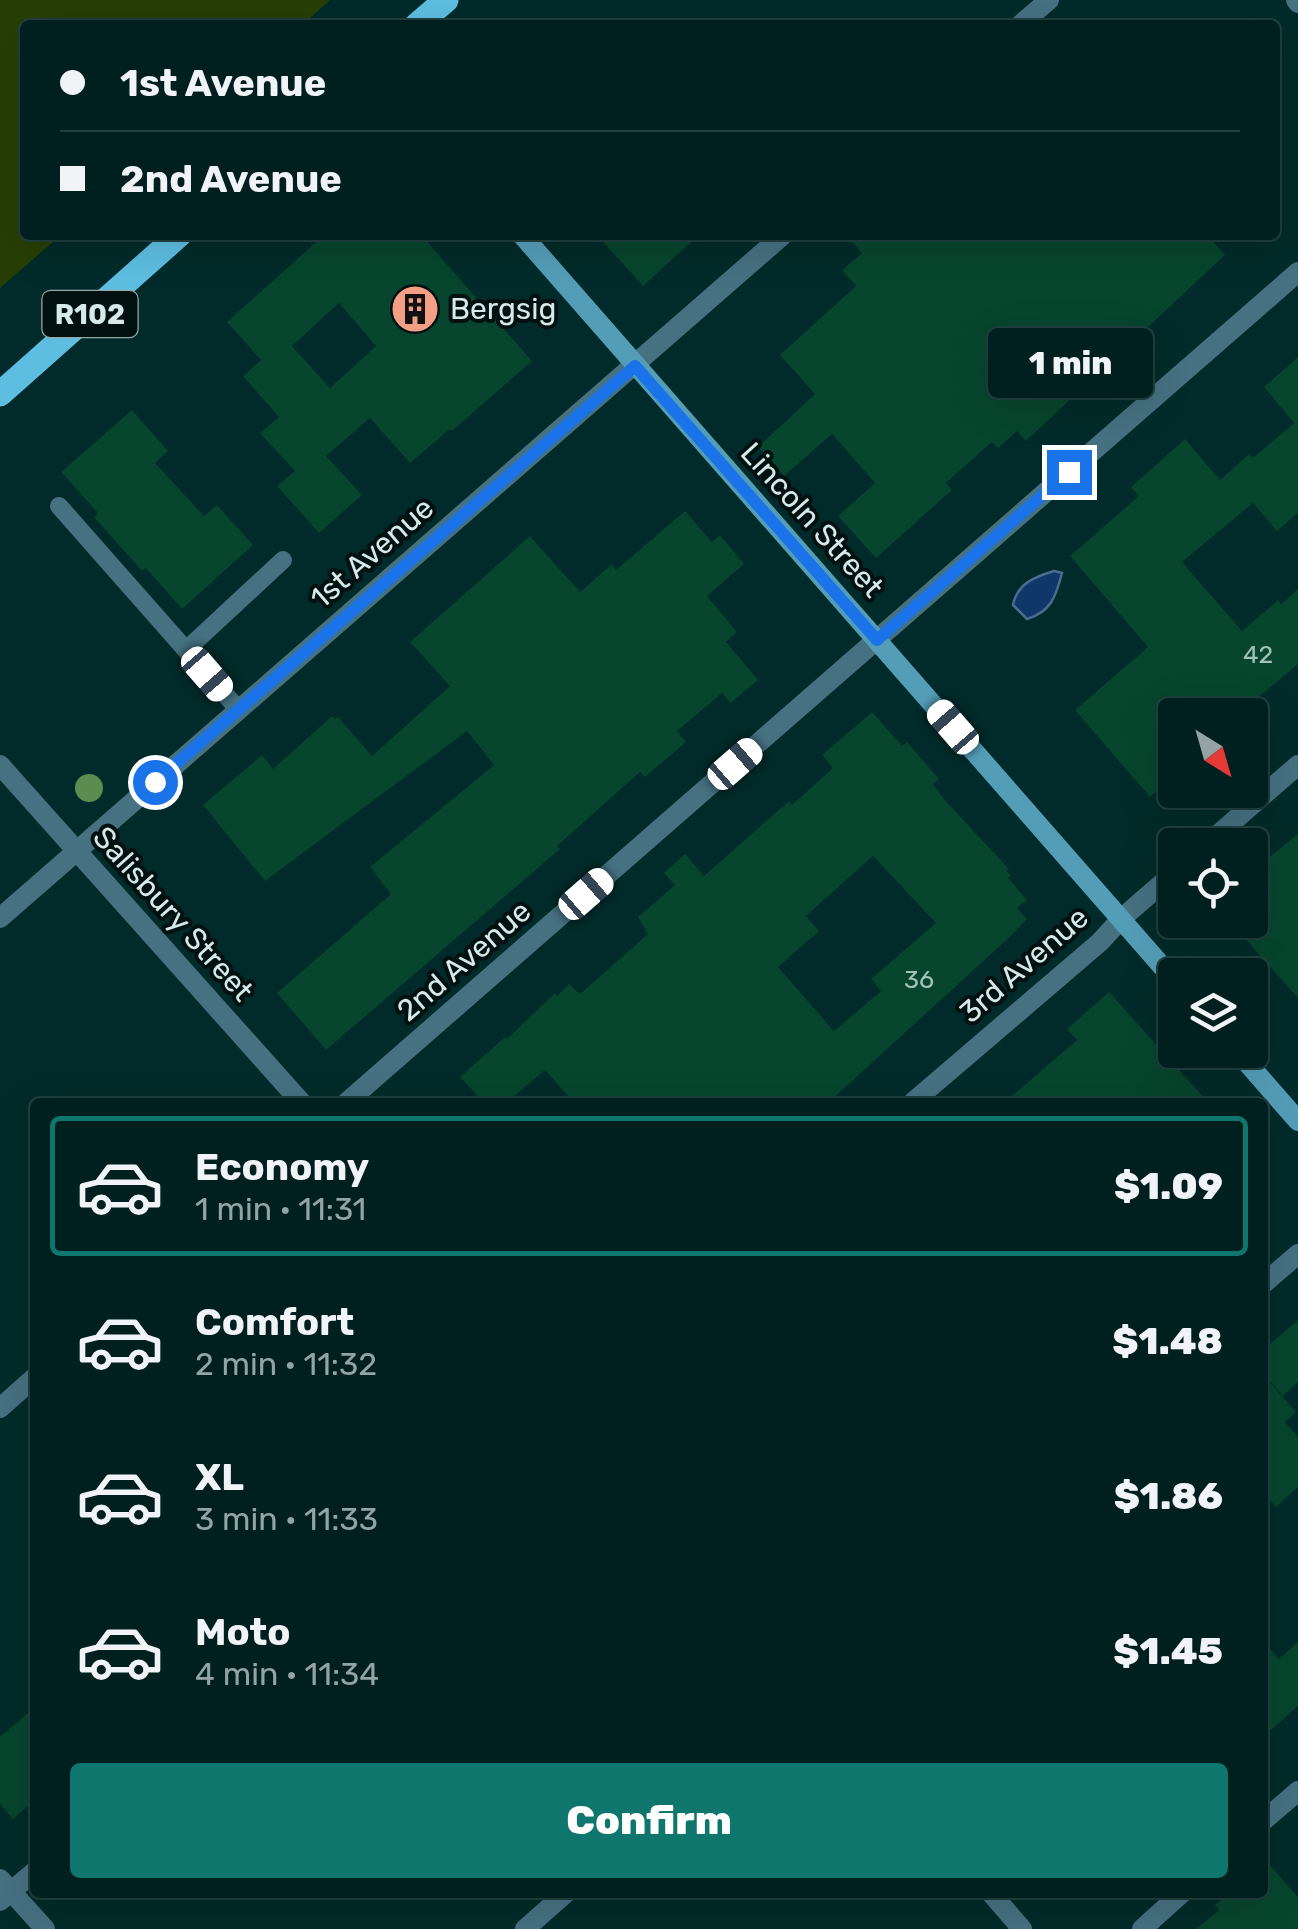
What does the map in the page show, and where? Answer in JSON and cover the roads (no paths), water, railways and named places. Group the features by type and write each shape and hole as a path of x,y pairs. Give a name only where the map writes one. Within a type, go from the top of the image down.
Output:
{"main road":[{"path":"423,20 441,2"},
{"name":"R102","path":"0,394 174,240"}],"street":[{"path":"1026,20 1048,0"},
{"name":"Lincoln Street","path":"526,240 1158,961"},
{"name":"1st Avenue","path":"0,918 777,240"},
{"name":"2nd Avenue","path":"352,1098 1298,272"},
{"name":"Salisbury Street","path":"0,765 297,1098"},
{"path":"1226,828 1298,765"},
{"name":"3rd Avenue","path":"917,1098 1100,942 1158,887"},
{"path":"1252,1068 1298,1120"},
{"path":"1268,1280 1298,1254"},
{"path":"0,1408 30,1381"},
{"path":"1268,1817 1298,1791"},
{"path":"30,1874 4,1890 45,1929"},
{"path":"526,1929 560,1898"},
{"path":"995,1898 1022,1929"},
{"path":"1142,1929 1176,1898"}],"lane":[{"path":"58,506 238,710"},
{"path":"186,650 282,560"}],"water":[{"path":"1054,571 1062,573 1051,602 1027,619 1013,605 1018,592 1033,579"}],"place":[{"name":"Bergsig","path":"415,309"}]}
